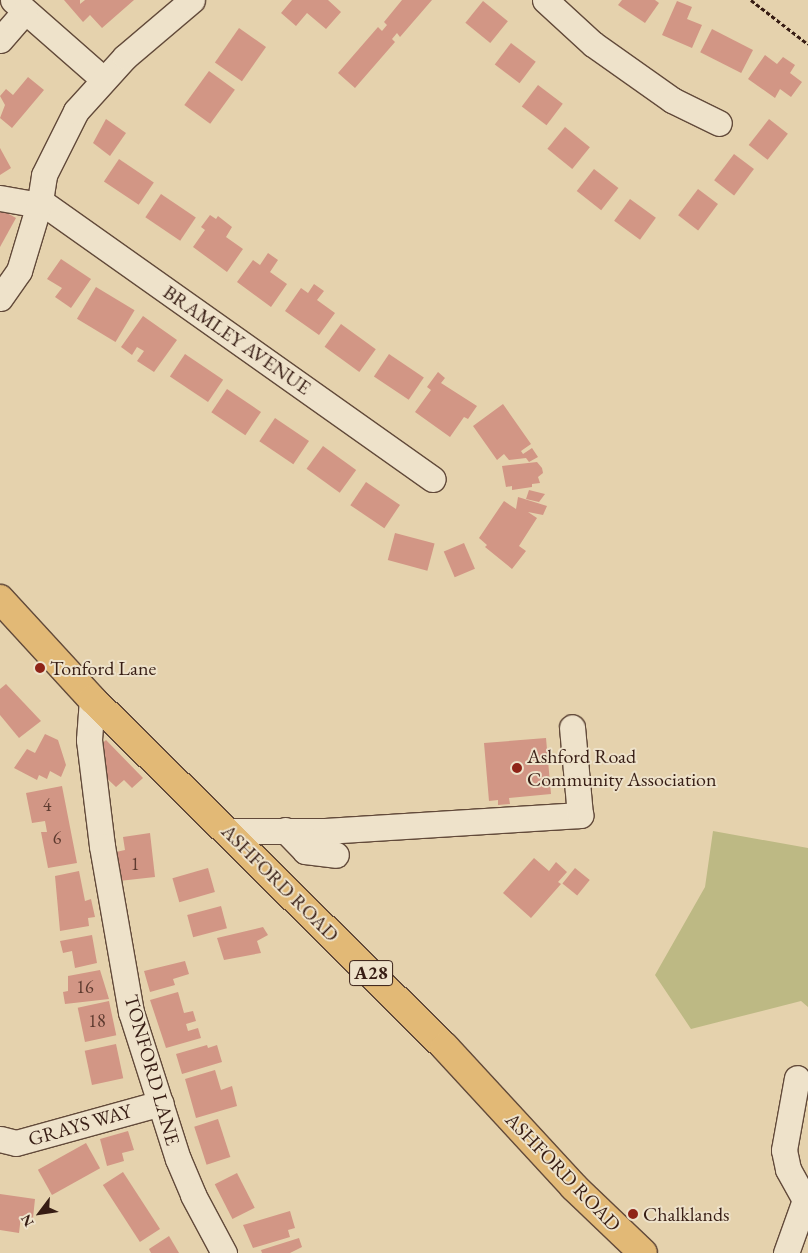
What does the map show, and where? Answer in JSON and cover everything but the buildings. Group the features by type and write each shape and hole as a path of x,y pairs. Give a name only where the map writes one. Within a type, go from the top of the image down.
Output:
{"highway":[{"name":"ASHFORD ROAD","path":"0,599 92,699 445,1047 574,1186 643,1253"}],"street":[{"path":"0,298 20,271 40,203 44,175 63,131 103,78 192,0"},
{"path":"545,0 593,44 664,94 719,123"},
{"path":"0,40 19,5 103,78"},
{"path":"0,198 40,203"},
{"name":"BRAMLEY AVENUE","path":"40,203 433,480"},
{"name":"TONFORD LANE","path":"92,699 89,740 115,920 131,1012 193,1195 224,1253"},
{"path":"228,831 580,816 572,727"},
{"path":"285,830 305,851 336,854"},
{"path":"786,1253 806,1200 788,1169 784,1150 797,1078"},
{"name":"GRAYS WAY","path":"0,1140 16,1144 161,1103"}],"path":[{"path":"751,0 808,44"}],"shaded area":[{"path":"713,831 808,848 808,1007 801,1001 691,1029 655,975 705,887"}],"place":[{"name":"Tonford Lane","path":"40,668"},
{"name":"Ashford Road Community Association","path":"517,768"},
{"name":"Chalklands","path":"633,1214"}]}
